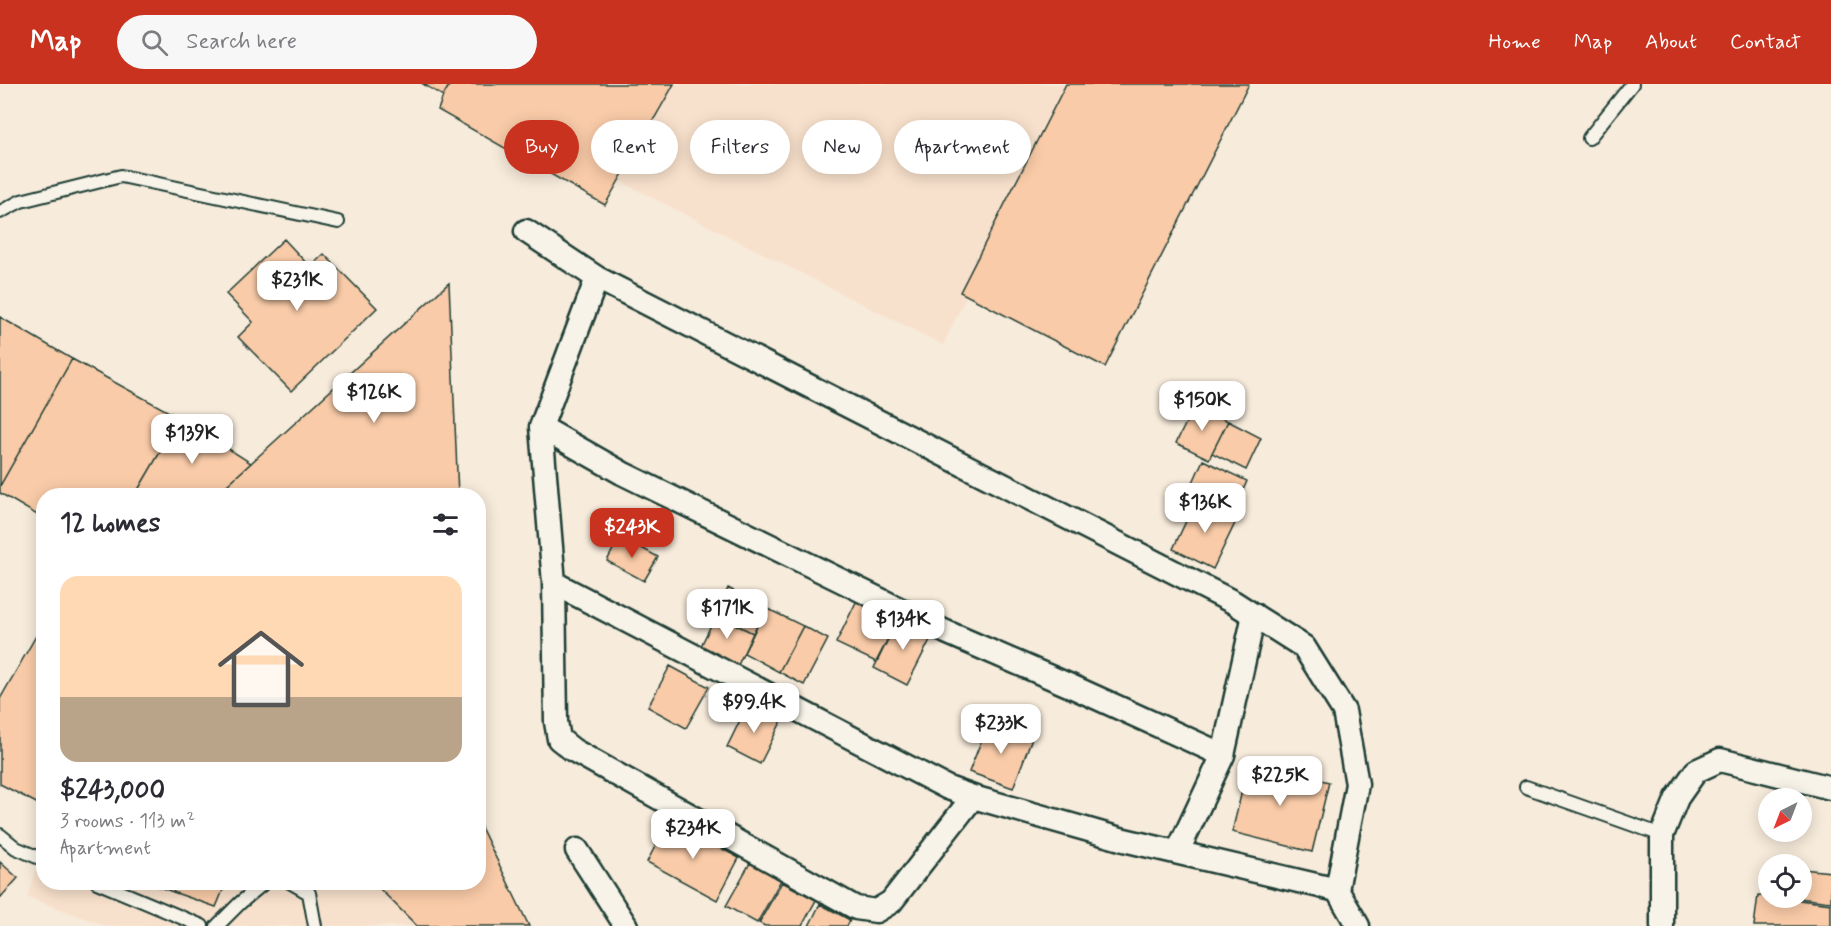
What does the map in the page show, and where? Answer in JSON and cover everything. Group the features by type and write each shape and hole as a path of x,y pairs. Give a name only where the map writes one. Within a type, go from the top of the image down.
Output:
{"street":[{"path":"526,231 597,278 1233,602 1304,647 1344,711 1357,784 1337,890 1358,926"},
{"path":"597,278 541,428 554,583 556,722 559,739 573,750 856,908 876,911 891,902 973,796"},
{"path":"541,428 622,473 946,632 1222,755"},
{"path":"554,583 948,788 1124,840 1337,890"},
{"path":"1178,851 1222,755 1254,615"},
{"path":"1662,926 1662,835 1677,798 1696,771 1720,760 1831,788"},
{"path":"577,850 626,926"}],"lane":[{"path":"1589,138 1632,84"},
{"path":"0,212 21,201 121,176 338,222"},
{"path":"1526,787 1662,835"},
{"path":"0,835 16,848 36,857"},
{"path":"116,890 202,926"},
{"path":"217,926 255,890"},
{"path":"304,890 309,893 315,926"}],"shaded area":[{"path":"428,84 1069,84 1031,163 1031,120 894,120 894,174 1026,174 943,345 606,174 678,174 678,120 591,120 591,167 579,161 579,120 504,120 504,123"},
{"path":"36,869 36,890 486,889 527,926 106,926 27,897"}],"building":[{"path":"423,84 450,84 443,96"},
{"path":"450,84 674,84 653,120 591,120 591,174 623,174 605,205 551,174 579,174 579,120 504,120 504,148 438,110"},
{"path":"1066,84 1249,84 1105,367 960,292 1020,174 1031,174 1031,153"},
{"path":"284,239 310,267 324,254 377,308 291,391 238,337 253,322 226,294"},
{"path":"449,283 458,488 224,488"},
{"path":"0,317 72,359 0,486"},
{"path":"72,359 180,418 139,488 36,488 36,514 0,493 0,486"},
{"path":"1195,405 1228,421 1209,459 1176,443"},
{"path":"180,418 251,463 224,488 139,488"},
{"path":"1228,421 1261,438 1246,470 1212,453"},
{"path":"1203,460 1247,481 1235,509 1190,489"},
{"path":"1196,500 1237,519 1213,569 1173,549"},
{"path":"620,536 658,557 644,581 607,561"},
{"path":"728,588 766,608 753,633 716,615"},
{"path":"861,592 899,617 876,662 836,643"},
{"path":"766,608 803,626 779,672 744,653"},
{"path":"716,615 753,633 738,665 700,648"},
{"path":"899,617 933,634 907,685 874,668"},
{"path":"803,626 828,639 804,685 779,672"},
{"path":"36,636 36,803 0,784 0,699"},
{"path":"670,666 709,687 686,728 648,707"},
{"path":"748,704 782,720 760,764 727,747"},
{"path":"989,721 1032,738 1013,788 969,772"},
{"path":"1249,762 1329,782 1312,852 1232,832"},
{"path":"669,820 739,858 717,900 647,862"},
{"path":"486,837 529,926 417,926 381,890 486,890"},
{"path":"0,862 18,878 0,898"},
{"path":"750,863 781,880 757,923 726,906"},
{"path":"1812,870 1831,872 1831,902 1812,900"},
{"path":"782,882 816,900 802,926 765,926 759,923"},
{"path":"174,890 223,890 216,907 173,892"},
{"path":"1758,895 1758,908 1812,908 1812,902 1831,904 1831,926 1754,926"},
{"path":"820,904 850,920 847,926 809,926"}]}
